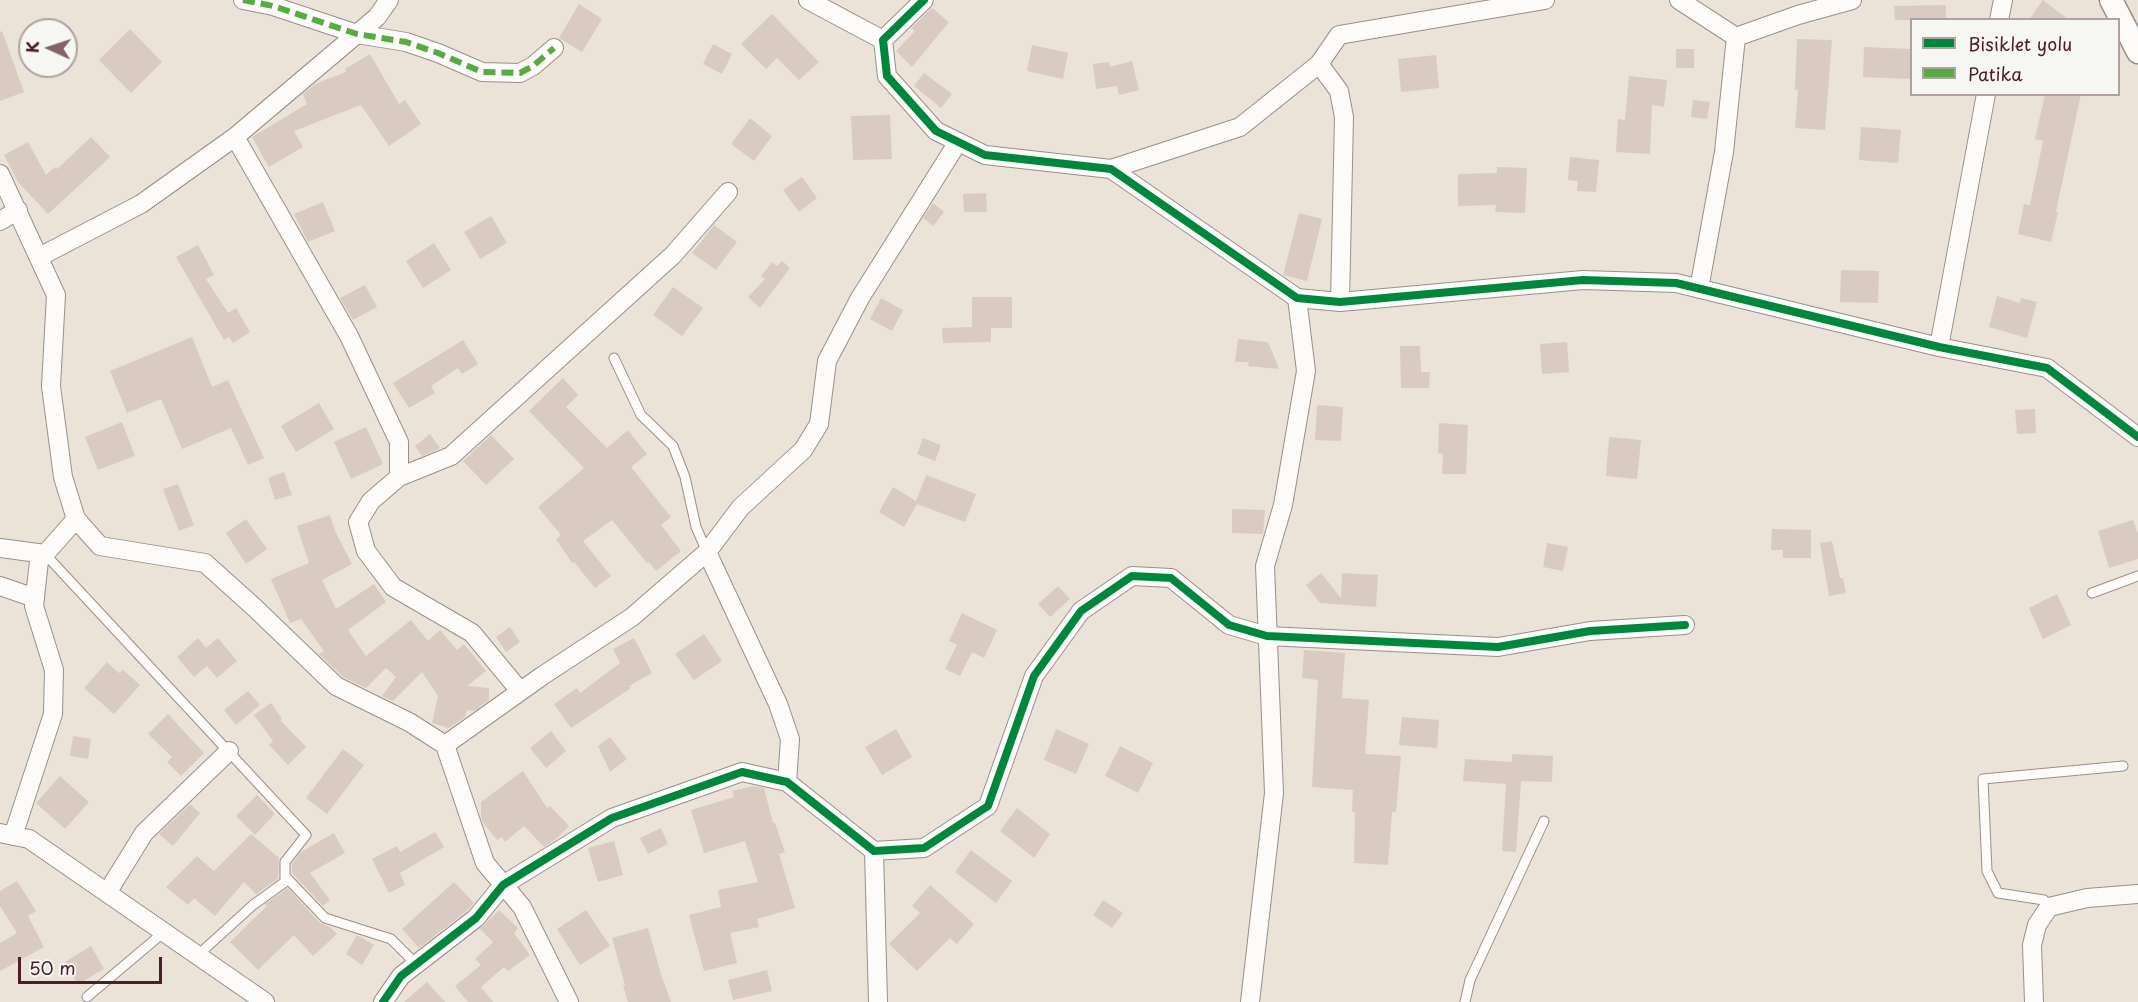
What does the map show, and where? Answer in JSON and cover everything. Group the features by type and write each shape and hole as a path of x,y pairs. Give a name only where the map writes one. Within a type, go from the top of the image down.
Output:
{"street":[{"path":"243,0 273,6 357,34 406,42 482,72 520,73 533,66 554,48"},
{"path":"39,257 141,204 235,137 377,17 389,0"},
{"path":"808,0 883,40"},
{"path":"883,40 924,0"},
{"path":"883,40 887,76 936,131 985,155 1112,169 1240,126 1319,64 1339,36 1545,0"},
{"path":"1679,0 1736,37"},
{"path":"1736,37 1797,15 1851,0"},
{"path":"1999,18 2003,0"},
{"path":"2111,0 2138,52"},
{"path":"1698,289 1724,152 1736,37"},
{"path":"1319,64 1339,91 1344,117 1340,302"},
{"path":"1940,348 1986,96"},
{"path":"235,137 349,336 399,442 399,477"},
{"path":"445,745 632,617 707,552 741,507 803,450 819,424 827,361 860,298 958,142"},
{"path":"1112,169 1297,298 1340,302 1583,280 1676,283 1940,348 2048,368 2138,437"},
{"path":"0,174 56,295 51,386 63,477 76,519 99,546 205,563 336,686 409,722 445,745 485,863 522,907 569,1002"},
{"path":"520,692 472,633 393,587 366,551 358,522 371,501 399,477 451,456 673,255 728,192"},
{"path":"0,222 18,210"},
{"path":"1250,1002 1274,793 1265,566 1283,505 1306,371 1297,298"},
{"path":"76,519 39,561 33,606 54,670 53,714 7,835 29,839 265,1002"},
{"path":"0,548 45,554"},
{"path":"707,552 778,704 790,740 787,782"},
{"path":"383,1002 401,976 476,918 503,885 612,818 742,772 787,782 874,851 924,848 988,806 1034,676 1081,611 1132,576 1171,578 1202,600 1229,625 1267,636 1498,646 1590,631 1685,625"},
{"path":"0,586 34,598"},
{"path":"107,893 144,833 229,752"},
{"path":"874,851 878,1002"},
{"path":"2034,1002 2032,945 2037,925 2049,907 2087,898 2138,894"}],"lane":[{"path":"614,358 641,415 673,447 686,477 696,527 707,552"},
{"path":"45,554 306,835 285,862 285,882 253,905 198,955"},
{"path":"2092,593 2138,576"},
{"path":"2049,907 2044,900 1998,893 1987,871 1983,779 2123,766"},
{"path":"1465,1002 1470,980 1544,821"},
{"path":"285,876 325,918 391,939 416,964"},
{"path":"87,997 164,932"}],"building":[{"path":"2043,0 2066,18 2030,18"},
{"path":"579,4 602,19 582,52 559,38"},
{"path":"1946,5 1946,18 1895,20 1894,6"},
{"path":"932,8 949,22 912,67 896,51 915,31 911,28"},
{"path":"772,14 819,62 799,80 777,58 766,69 741,44"},
{"path":"130,29 162,62 131,93 99,60"},
{"path":"2,31 24,92 0,101 0,32"},
{"path":"1797,39 1832,40 1825,130 1795,128 1798,90 1795,90"},
{"path":"713,44 732,54 722,74 703,64"},
{"path":"1032,45 1068,53 1063,79 1027,71"},
{"path":"1864,47 1910,49 1910,79 1863,77"},
{"path":"1676,49 1694,49 1694,68 1676,68"},
{"path":"370,54 399,104 405,100 421,124 389,146 361,105 294,131 303,147 269,167 252,137 307,104 303,94 315,84 346,72 345,69"},
{"path":"1436,55 1439,88 1401,92 1398,59"},
{"path":"1132,61 1139,90 1119,95 1117,86 1096,89 1093,64 1109,62 1110,67"},
{"path":"924,73 952,94 941,108 914,86"},
{"path":"1629,76 1667,80 1664,107 1652,105 1650,154 1616,152 1618,119 1625,120"},
{"path":"2045,96 2081,96 2051,242 2018,234 2024,204 2030,205 2043,141 2035,139"},
{"path":"1693,100 1710,102 1707,119 1691,117"},
{"path":"890,115 892,159 853,160 851,116"},
{"path":"750,118 772,136 754,161 731,144"},
{"path":"1861,127 1901,130 1898,163 1859,160"},
{"path":"91,137 110,157 48,214 18,182 4,155 28,142 46,175 55,167 57,169"},
{"path":"1570,157 1599,160 1596,192 1577,191 1578,181 1568,180"},
{"path":"1497,167 1527,168 1525,213 1495,212 1496,205 1458,206 1458,174 1497,173"},
{"path":"802,177 817,198 799,212 783,190"},
{"path":"986,193 987,212 964,212 963,194"},
{"path":"323,202 335,231 308,242 294,214"},
{"path":"933,203 944,212 933,226 923,218"},
{"path":"1299,213 1322,219 1307,281 1283,275"},
{"path":"491,216 507,243 480,259 464,232"},
{"path":"714,225 737,242 716,270 692,253"},
{"path":"434,243 451,270 423,288 406,261"},
{"path":"198,245 214,275 206,279 228,313 236,308 250,332 233,343 229,337 224,340 176,257"},
{"path":"782,261 790,268 760,308 748,297 765,279 761,276 772,262 777,266"},
{"path":"1841,270 1879,271 1878,303 1840,302"},
{"path":"365,285 377,307 353,320 340,298"},
{"path":"673,287 703,308 682,336 653,315"},
{"path":"1997,296 2020,303 2021,298 2037,302 2027,338 1989,327"},
{"path":"972,297 1012,297 1012,328 991,328 991,342 943,343 942,328 972,327"},
{"path":"881,298 903,310 892,331 870,319"},
{"path":"192,337 212,387 228,380 264,458 248,465 231,428 182,449 161,399 127,413 110,371"},
{"path":"1238,339 1268,342 1279,369 1248,366 1249,362 1235,362"},
{"path":"463,340 478,364 462,374 458,368 431,386 435,393 409,408 393,383"},
{"path":"1567,342 1569,372 1542,374 1540,344"},
{"path":"1400,346 1420,346 1421,372 1430,372 1429,388 1401,388"},
{"path":"563,378 578,395 566,407 607,448 628,430 647,454 631,467 671,517 661,525 681,551 656,571 612,520 583,541 611,576 595,588 574,562 572,563 556,539 561,535 538,507 584,468 529,411"},
{"path":"319,403 334,429 296,452 281,426"},
{"path":"1317,405 1343,407 1341,441 1315,440"},
{"path":"2035,409 2036,433 2017,434 2015,410"},
{"path":"122,422 135,456 98,470 85,437"},
{"path":"1439,423 1468,425 1466,474 1442,474 1443,454 1438,453"},
{"path":"366,427 383,464 351,479 334,442"},
{"path":"430,434 440,448 422,456 415,446"},
{"path":"491,435 514,459 486,485 463,461"},
{"path":"1609,437 1641,440 1637,479 1606,476"},
{"path":"923,438 941,445 935,461 917,454"},
{"path":"284,472 292,495 275,500 268,478"},
{"path":"926,475 976,494 965,522 917,504 904,527 879,512 893,487 916,501"},
{"path":"178,484 194,525 179,531 163,489"},
{"path":"1232,509 1265,510 1263,534 1232,533"},
{"path":"330,515 335,531 352,564 322,580 336,609 374,584 386,602 348,630 366,656 411,620 428,641 440,630 457,650 464,644 486,671 467,686 489,688 489,700 474,711 467,710 465,717 449,728 432,723 438,696 422,672 393,701 382,696 396,677 386,668 366,688 343,677 319,654 324,651 301,619 290,623 271,579 309,563 297,526"},
{"path":"246,519 267,549 246,564 226,533"},
{"path":"2133,520 2138,534 2138,559 2109,568 2098,531"},
{"path":"1772,529 1811,530 1811,558 1783,558 1783,550 1771,550"},
{"path":"1832,541 1840,578 1843,578 1846,593 1829,596 1820,543"},
{"path":"1547,543 1568,547 1563,571 1543,567"},
{"path":"1321,573 1341,598 1342,573 1378,575 1376,607 1320,603 1306,585"},
{"path":"1058,586 1070,599 1050,617 1038,604"},
{"path":"2057,594 2071,625 2043,639 2029,608"},
{"path":"962,613 997,630 984,658 972,652 960,676 945,669 957,645 949,641"},
{"path":"510,627 520,642 506,652 496,637"},
{"path":"704,634 722,661 694,680 675,654"},
{"path":"198,638 206,648 218,638 237,661 217,678 207,666 194,677 177,657"},
{"path":"634,638 652,673 629,686 631,688 571,728 554,704 577,688 580,693 620,663 613,649"},
{"path":"1304,650 1345,653 1342,698 1369,700 1365,754 1401,756 1396,812 1392,812 1388,865 1354,863 1353,790 1312,787 1318,680 1302,678"},
{"path":"107,662 119,673 123,670 140,685 114,714 84,688"},
{"path":"248,691 260,705 236,725 224,710"},
{"path":"271,703 282,719 280,720 306,747 288,765 269,745 273,741 254,715"},
{"path":"168,714 204,753 181,776 167,762 172,757 148,734"},
{"path":"1402,717 1439,720 1437,748 1399,745"},
{"path":"896,729 912,757 882,775 865,747"},
{"path":"1056,729 1089,744 1076,774 1044,760"},
{"path":"551,731 566,751 546,768 530,748"},
{"path":"73,736 91,739 88,759 70,756"},
{"path":"610,737 627,759 610,772 598,746"},
{"path":"1120,746 1153,763 1138,793 1105,776"},
{"path":"343,749 364,765 327,814 306,798"},
{"path":"1512,754 1553,756 1552,782 1521,781 1516,852 1502,851 1506,784 1463,781 1465,759 1512,762"},
{"path":"523,771 547,808 550,806 569,826 544,847 524,826 505,842 502,837 497,840 481,817 481,802"},
{"path":"60,776 89,802 65,829 36,803"},
{"path":"753,786 764,788 773,823 775,823 785,852 779,854 795,908 757,919 759,927 730,933 737,963 704,971 689,915 721,907 718,890 758,882 745,841 704,853 691,810 734,797 732,791"},
{"path":"257,795 275,814 255,835 236,816"},
{"path":"190,804 200,813 173,846 159,834"},
{"path":"1017,808 1050,834 1034,858 1000,831"},
{"path":"661,828 668,844 648,854 640,838"},
{"path":"435,832 444,847 400,873 405,885 389,893 372,859 397,846 400,852"},
{"path":"334,833 345,853 310,873 330,900 323,906 292,873 292,864 301,852"},
{"path":"251,834 279,858 278,879 256,894 244,882 215,916 194,898 188,905 166,887 197,856 214,871"},
{"path":"614,841 623,875 598,882 588,848"},
{"path":"971,850 1012,881 996,903 955,872"},
{"path":"17,881 36,911 28,916 44,947 0,971 0,943 17,933 0,906 0,891"},
{"path":"454,882 474,903 419,948 402,929"},
{"path":"930,885 974,924 957,944 950,938 917,971 889,944 920,913 912,906"},
{"path":"288,888 320,923 330,927 337,934 313,956 294,935 258,970 230,942 267,906 265,904"},
{"path":"1103,900 1123,913 1112,928 1093,915"},
{"path":"499,910 518,928 514,933 530,955 508,971 504,967 481,987 493,1002 468,1002 455,986 481,965 475,959 493,942 480,929"},
{"path":"586,910 610,946 580,965 557,929"},
{"path":"648,928 671,1002 628,1002 612,938"},
{"path":"357,935 374,945 362,965 346,954"},
{"path":"91,946 104,969 78,984 65,962"},
{"path":"767,970 772,991 733,1000 728,980"},
{"path":"427,982 445,1002 404,1002"}],"marked path":[{"path":"243,0 273,6 357,34 406,42 482,72 520,73 533,66 554,48"}],"cycle path":[{"path":"924,0 883,40 887,76 936,131 985,155 1111,169 1297,298 1340,302 1583,280 1676,283 1939,347 2047,368 2138,437"},
{"path":"383,1002 401,976 476,918 503,885 612,818 742,772 787,782 874,851 924,848 988,806 1034,676 1081,611 1132,576 1171,578 1229,625 1267,636 1498,647 1590,631 1685,625"}]}
